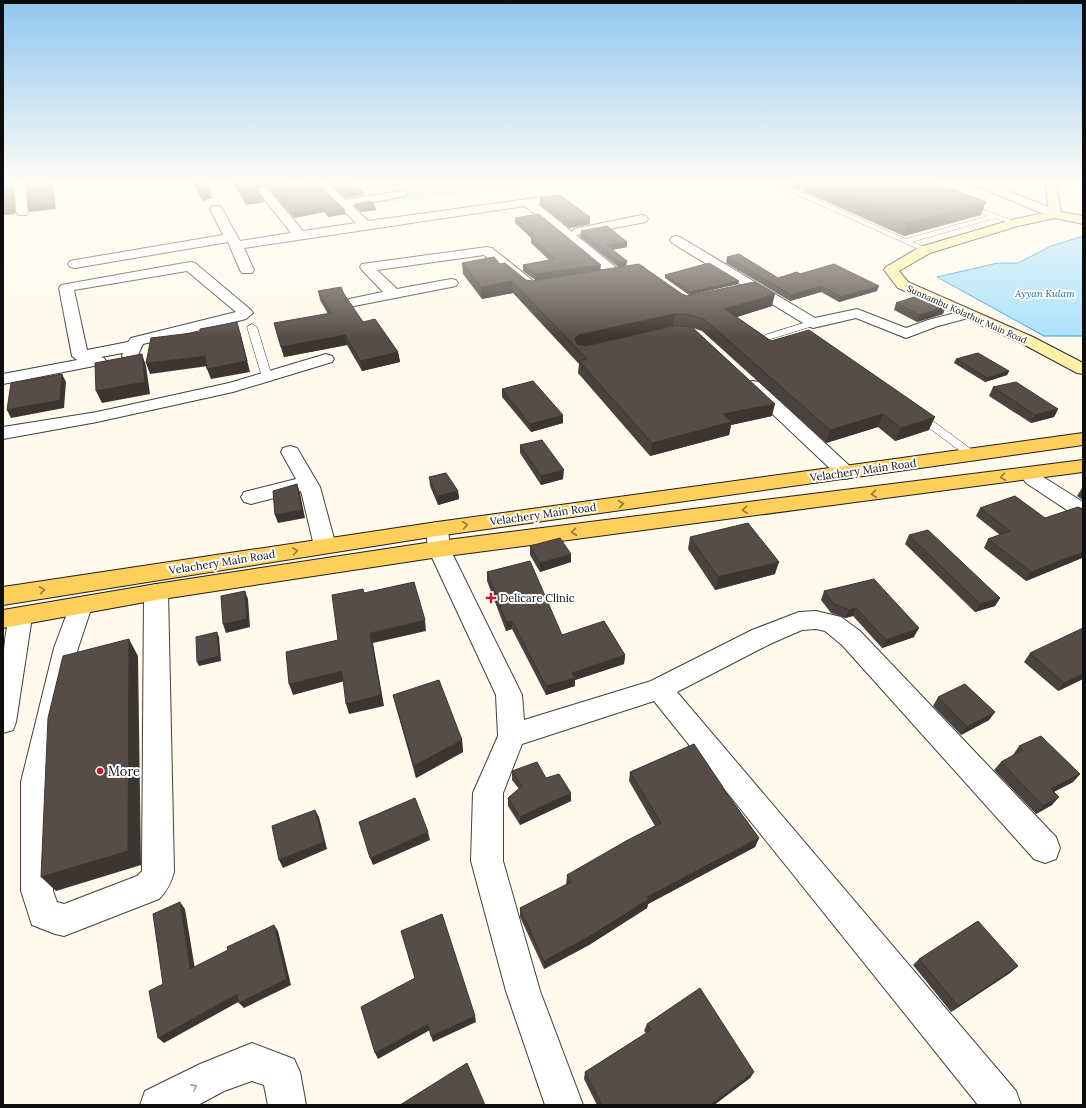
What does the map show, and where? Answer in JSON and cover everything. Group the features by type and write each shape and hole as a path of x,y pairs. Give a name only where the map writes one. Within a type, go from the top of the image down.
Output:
{"main road":[{"name":"Velachery Main Road","path":"11,618 438,539 846,473 1083,439"},
{"name":"Velachery Main Road","path":"3,596 325,546 438,539 1030,474 1083,466"}],"street":[{"path":"229,235 247,270"},
{"path":"76,264 293,235"},
{"path":"568,235 615,274"},
{"name":"Sunnambu Kolathur Main Road","path":"976,235 925,250 890,270 904,285 1027,340 1083,369"},
{"path":"676,240 813,323 858,312 906,333 933,323 967,314"},
{"path":"393,294 368,267 484,251 487,251 532,287 540,286"},
{"path":"3,380 100,356 134,352 137,341 241,316 246,313 190,266 68,287 66,288 80,356 100,356"},
{"path":"600,276 641,270 652,278"},
{"path":"354,302 451,283"},
{"path":"732,292 754,288"},
{"path":"3,433 97,417 233,387 326,359"},
{"path":"744,378 846,473"},
{"path":"290,452 310,487 325,546"},
{"path":"1030,474 1033,479 1083,511"},
{"path":"251,497 307,483"},
{"path":"438,539 509,695 512,736 488,793 487,861 523,991 564,1105"},
{"path":"80,606 66,648 36,782 37,891 44,913 64,920 148,888 156,879 158,872 156,592"},
{"path":"3,722 11,618"},
{"path":"512,736 659,689 762,637 799,621 816,620 832,623 851,638 1045,848"},
{"path":"659,689 1002,1105"},
{"path":"159,1105 213,1077 252,1062 281,1072 287,1105"}],"lane":[{"path":"892,235 925,250"},
{"path":"906,241 928,235"},
{"path":"768,337 813,323"},
{"path":"252,326 267,377"},
{"path":"911,410 971,454"}],"water":[{"name":"Ayyan Kulam","path":"1083,236 1083,336 1044,336 937,277 998,263 1018,263 1051,246"}],"building":[{"path":"533,235 564,235 601,265 535,274 523,265 555,259 531,238 536,237"},
{"path":"586,235 618,235 627,242 607,245 627,261 619,262"},
{"path":"739,254 778,278 797,272 800,274 834,264 879,286 841,297 822,286 791,295 727,257"},
{"path":"494,257 500,264 505,263 526,280 532,281 639,264 687,296 754,282 775,294 725,309 771,341 809,330 935,417 901,428 883,414 830,430 704,319 685,314 674,314 578,335 575,339 577,344 585,346 675,326 692,327 775,404 723,414 731,422 652,443 579,361 587,359 512,281 481,287 462,263"},
{"path":"709,263 739,281 690,292 665,275"},
{"path":"341,287 363,322 375,319 398,352 360,361 345,335 281,347 274,323 331,313 318,291"},
{"path":"923,294 946,306 920,315 896,303"},
{"path":"237,322 247,361 207,369 205,356 146,363 151,338 200,332 200,329"},
{"path":"978,353 1009,371 987,378 956,359"},
{"path":"142,354 145,382 96,391 95,363"},
{"path":"62,374 60,400 7,410 11,383"},
{"path":"533,381 563,415 530,424 502,389"},
{"path":"1016,382 1058,409 1035,415 993,387"},
{"path":"542,440 564,470 541,476 520,445"},
{"path":"446,473 458,491 437,496 429,477"},
{"path":"297,484 302,510 275,515 273,491"},
{"path":"1015,496 1045,518 1078,507 1083,509 1083,552 1031,572 988,539 1010,531 980,508"},
{"path":"748,523 779,562 718,577 690,537"},
{"path":"928,530 1000,598 980,604 909,535"},
{"path":"560,538 571,554 540,563 530,546"},
{"path":"530,561 562,635 604,621 625,655 572,673 575,678 546,686 512,621 506,622 487,572"},
{"path":"874,579 919,628 886,640 856,608 849,610 834,604 824,591"},
{"path":"414,582 425,620 370,633 381,695 346,704 342,671 289,684 286,652 338,640 332,595 363,589 364,593"},
{"path":"245,591 247,619 223,624 221,596"},
{"path":"1083,628 1083,674 1064,683 1030,653"},
{"path":"217,632 219,656 197,662 196,637"},
{"name":"More","path":"129,639 128,851 41,877 48,718 63,656"},
{"path":"439,680 462,740 414,766 393,695"},
{"path":"965,684 995,712 967,727 938,697"},
{"path":"1041,736 1080,774 1051,789 1059,797 1043,806 1001,762 1023,750 1019,746"},
{"path":"694,744 722,787 759,838 647,897 649,899 590,936 544,961 520,908 571,882 567,875 661,823 630,772"},
{"path":"537,762 546,778 559,774 571,793 520,817 508,798 522,786 512,771"},
{"path":"415,798 428,832 370,858 359,822"},
{"path":"315,810 324,842 279,860 272,826"},
{"path":"180,902 190,969 228,950 227,947 274,925 287,979 239,1003 237,994 158,1038 149,991 163,984 153,914"},
{"path":"442,914 475,1016 431,1036 428,1024 375,1053 361,1007 415,978 401,931"},
{"path":"978,921 1018,966 958,1006 919,959"},
{"path":"700,988 754,1072 710,1105 602,1105 585,1072 651,1030 647,1024"},
{"path":"467,1063 485,1105 400,1105"}],"place":[{"name":"Delicare Clinic","path":"491,598"},
{"name":"More","path":"100,771"}]}
